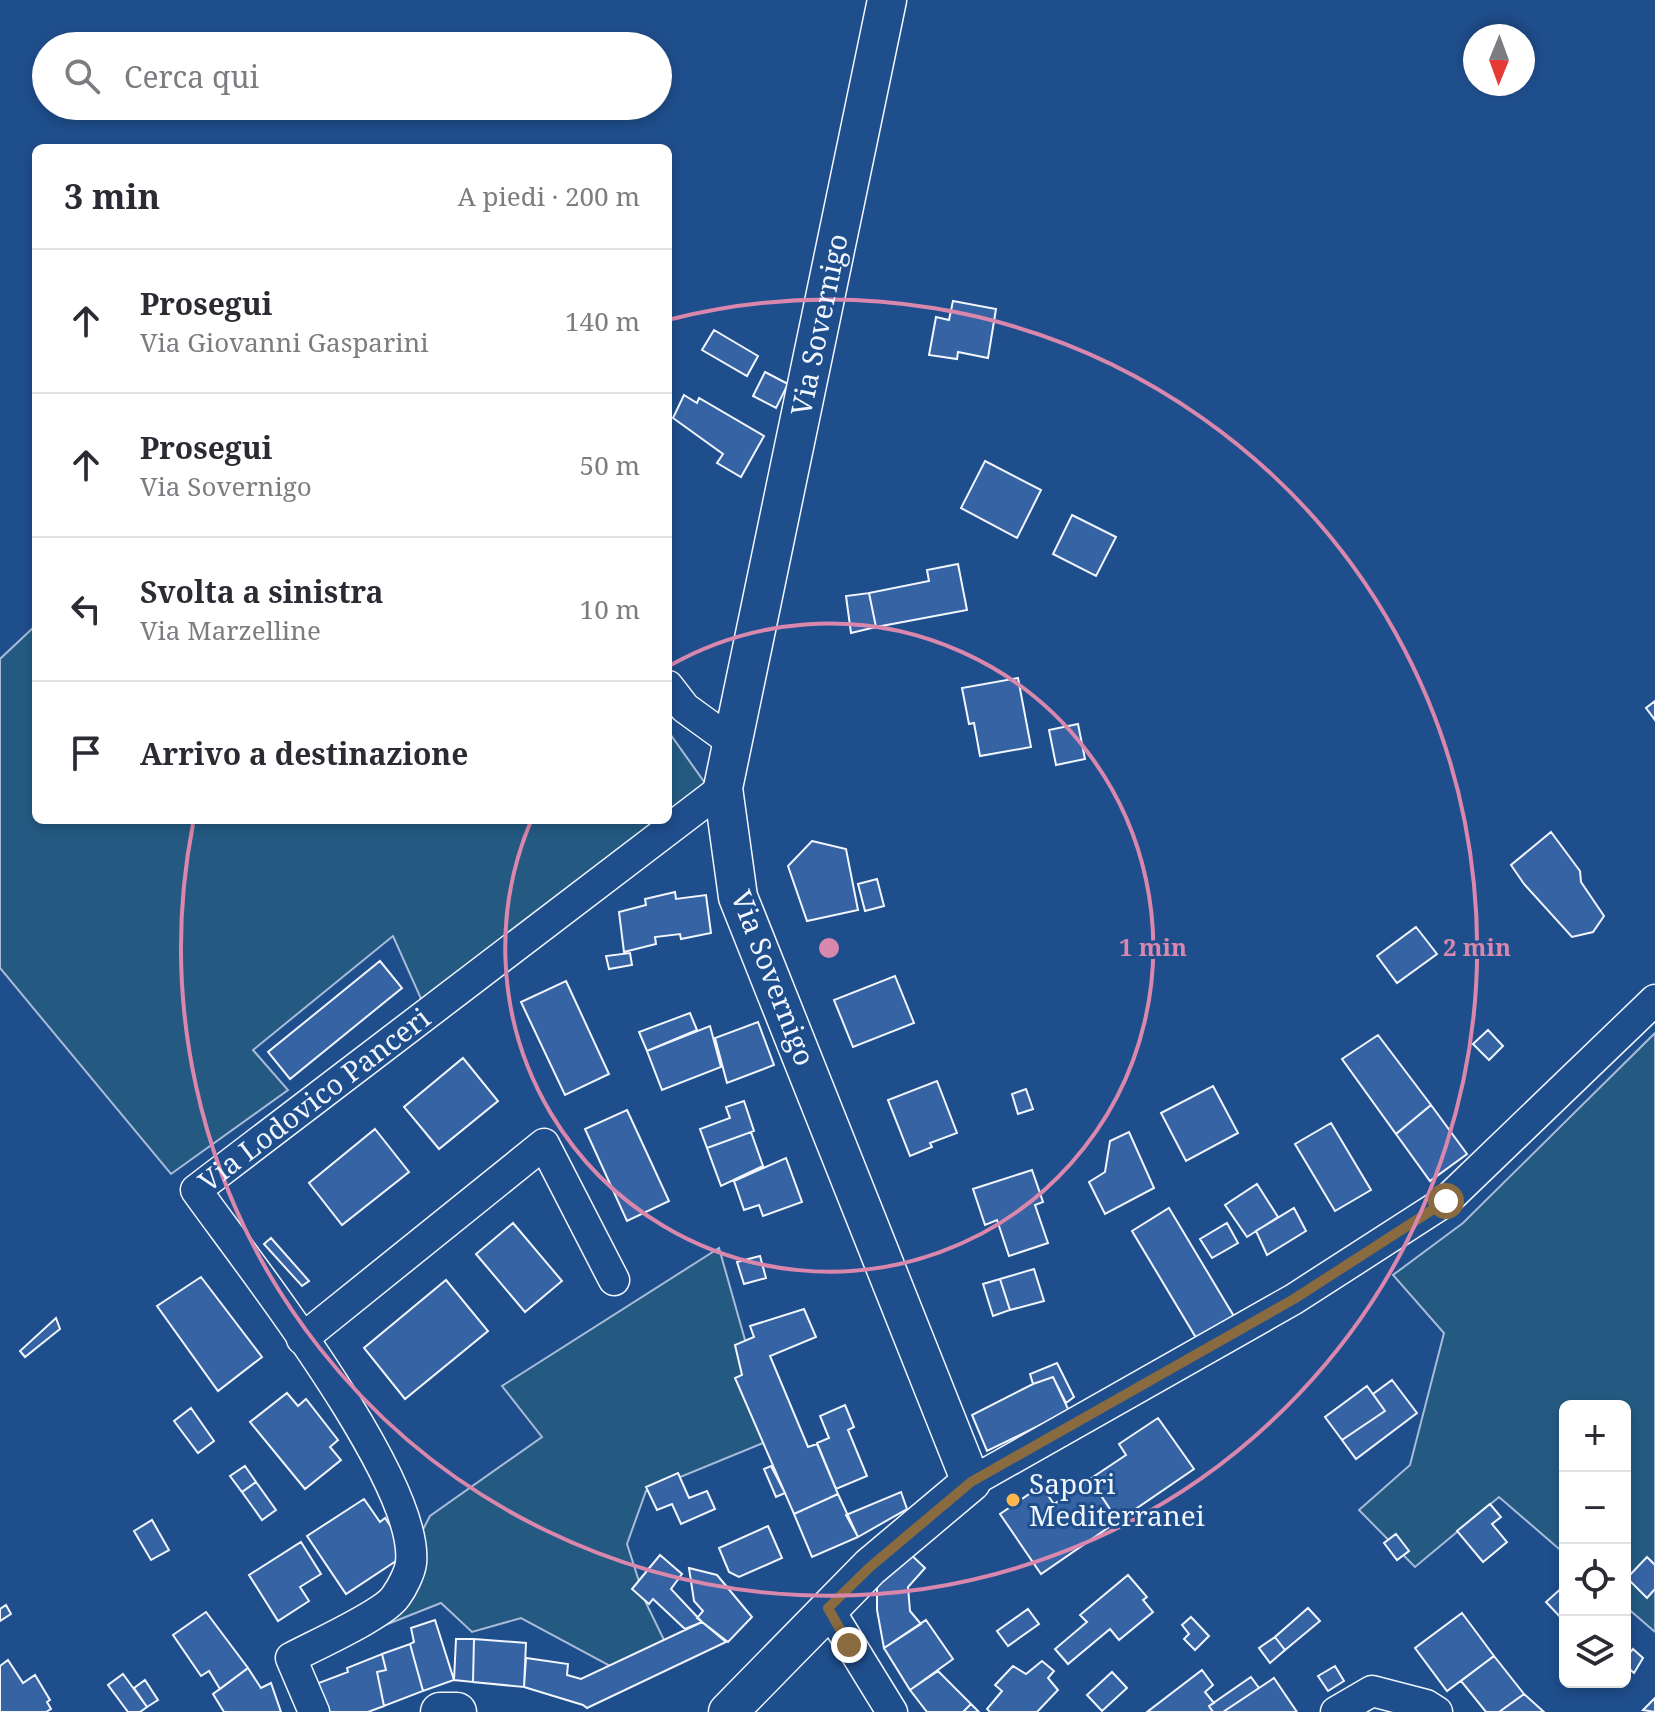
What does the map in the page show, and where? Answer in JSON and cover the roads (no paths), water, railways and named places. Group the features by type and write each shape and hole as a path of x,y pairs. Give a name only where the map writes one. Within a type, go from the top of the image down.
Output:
{"main road":[{"name":"Via Sovernigo","path":"887,0 723,788 738,897 971,1482"},
{"path":"734,1708 870,1567 971,1482"},
{"path":"440,1712 457,1712"}],"street":[{"path":"672,691 685,708 732,742"},
{"name":"Via Lodovico Panceri","path":"314,1712 291,1658 395,1599 411,1565 404,1520 389,1478 367,1437 196,1190 723,788"},
{"path":"971,1482 1294,1299 1446,1201 1655,1000"},
{"path":"302,1339 544,1144 614,1280"},
{"path":"828,1608 892,1712"},
{"path":"1336,1712 1372,1691 1426,1705 1437,1712"}],"place":[{"name":"Sapori Mediterranei","path":"1013,1500"}]}
